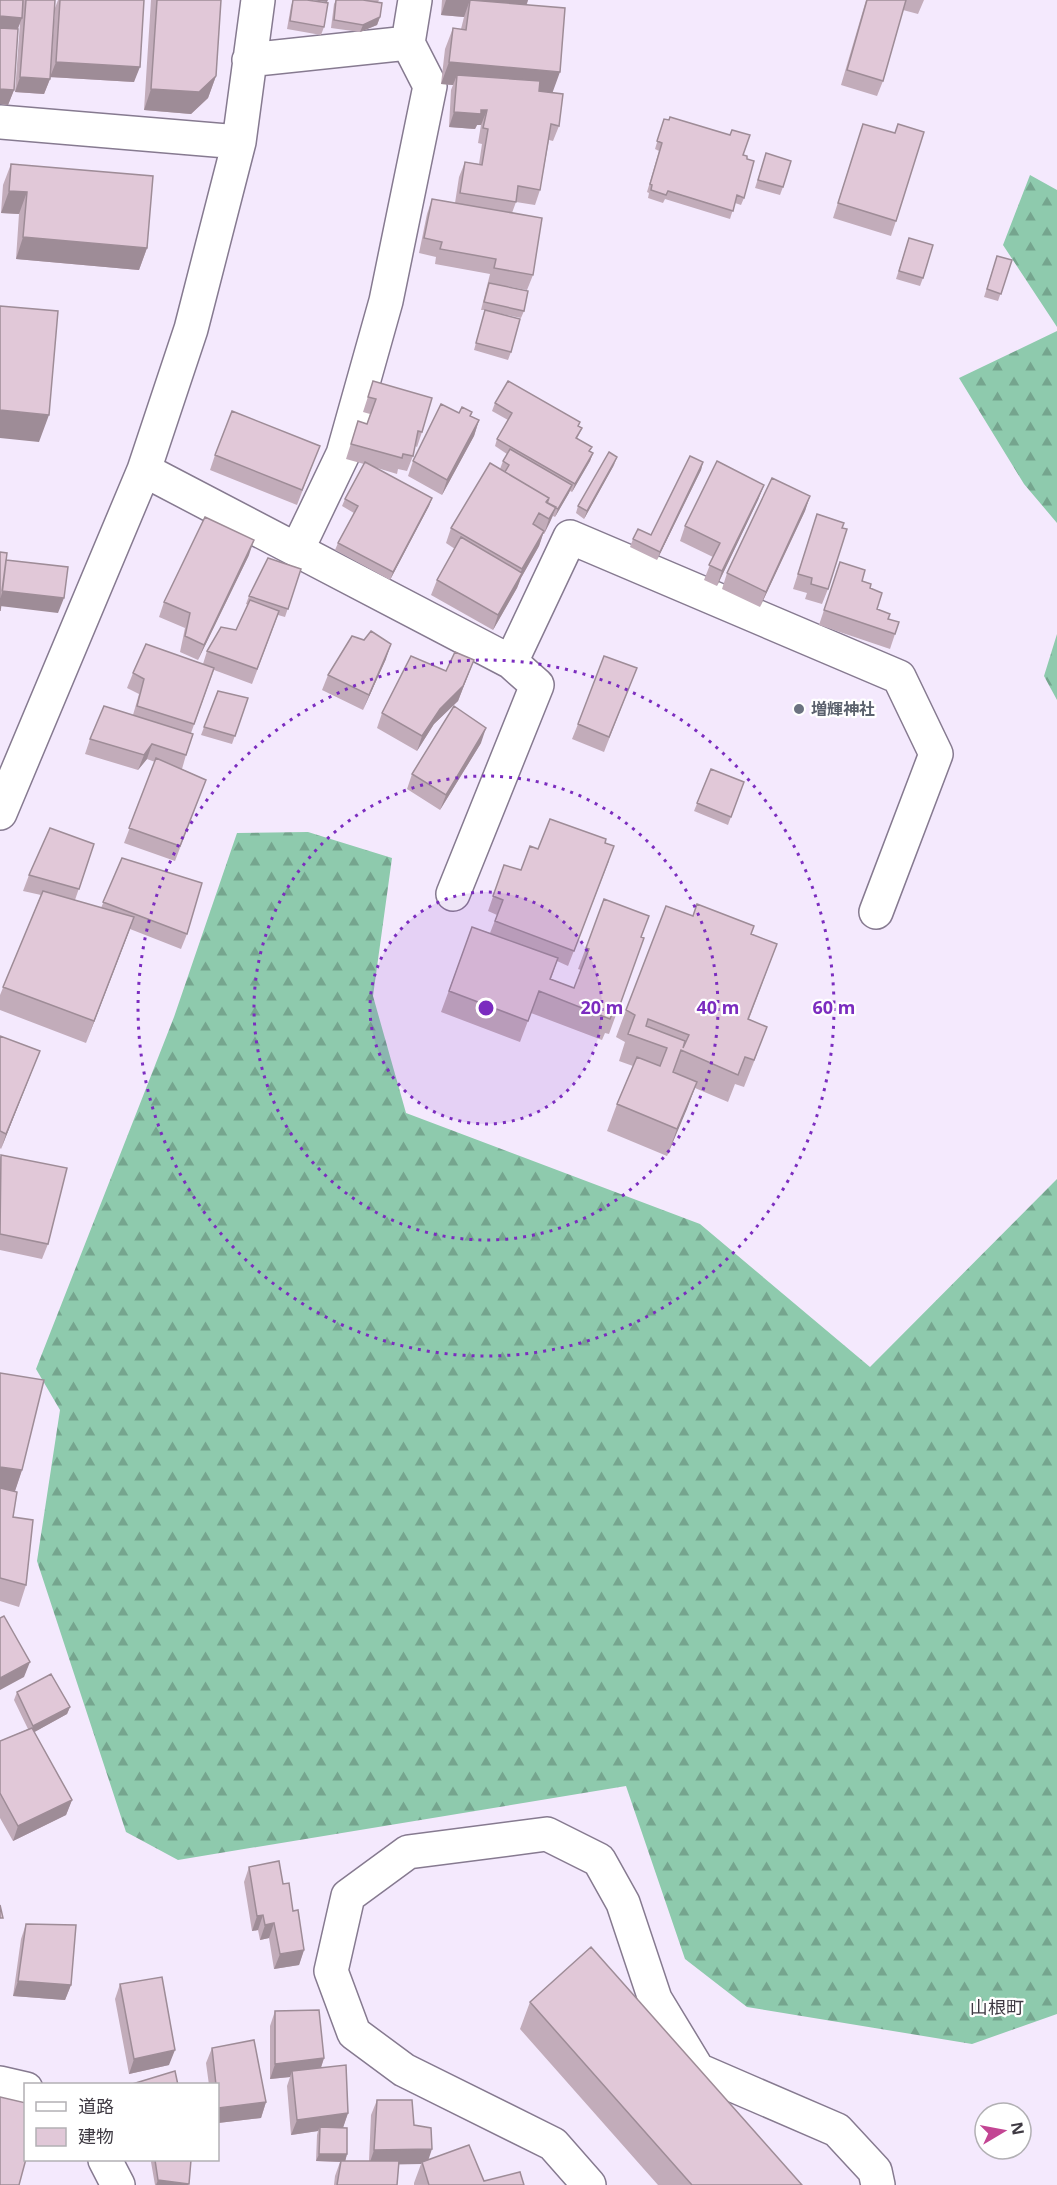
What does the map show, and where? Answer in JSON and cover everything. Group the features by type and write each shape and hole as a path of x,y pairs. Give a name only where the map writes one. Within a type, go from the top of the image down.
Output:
{"street":[{"path":"0,813 144,470 191,329 239,142 258,0"},
{"path":"297,550 344,454 386,302 430,86 408,44 415,0"},
{"path":"249,60 408,44"},
{"path":"0,122 239,142"},
{"path":"144,470 511,662 537,685 453,894"},
{"path":"511,662 570,537 898,676 936,754 876,912"},
{"path":"589,2185 553,2144 404,2070 354,2033 331,1971 348,1896 408,1852 547,1834 599,1860 623,1903 655,1999 698,2070 837,2130 874,2171 878,2185"},
{"path":"0,2083 24,2089"},
{"path":"106,2161 118,2185"}],"green space":[{"path":"1030,175 1057,190 1057,327 1003,245"},
{"path":"1057,331 1057,523 1024,484 959,378"},
{"path":"1057,634 1057,700 1044,676"},
{"path":"308,832 392,858 373,996 406,1113 700,1224 870,1367 1057,1179 1057,2014 972,2044 747,2007 685,1959 626,1786 178,1860 126,1832 37,1561 60,1410 36,1369 174,1017 237,833"}],"building":[{"path":"0,0 23,0 22,18 0,16"},
{"path":"26,0 55,0 50,79 20,77"},
{"path":"60,0 144,0 140,67 56,62"},
{"path":"157,0 221,0 216,76 199,92 151,89"},
{"path":"293,0 328,3 324,27 290,21"},
{"path":"336,0 382,3 380,17 363,25 334,20"},
{"path":"470,0 565,8 560,72 449,62 453,28 466,30"},
{"path":"867,0 906,0 883,81 847,70"},
{"path":"0,28 18,29 14,90 0,89"},
{"path":"457,75 540,81 539,91 563,94 559,126 551,124 540,190 518,186 516,202 460,193 465,162 482,165 488,129 483,128 487,110 481,110 481,114 454,112"},
{"path":"670,117 730,135 732,130 750,135 743,155 754,161 744,198 737,195 733,211 668,191 666,195 651,190 652,185 650,184 662,143 657,141 664,119 669,120"},
{"path":"863,124 895,133 898,124 924,132 896,221 838,203"},
{"path":"766,153 791,161 783,187 758,180"},
{"path":"11,164 153,176 147,248 23,237 27,192 9,191"},
{"path":"432,199 542,218 533,275 494,268 496,259 440,249 442,242 424,238"},
{"path":"909,238 933,245 923,278 899,271"},
{"path":"997,256 1012,260 1001,294 987,289"},
{"path":"489,283 528,291 524,311 484,302"},
{"path":"0,306 58,311 49,415 0,410"},
{"path":"485,310 520,319 511,352 476,343"},
{"path":"373,381 432,398 422,432 418,431 413,456 403,454 402,458 351,444 358,421 367,424 376,399 368,397"},
{"path":"508,381 580,422 578,426 582,428 576,438 592,447 589,451 593,453 575,484 497,439 512,413 495,403"},
{"path":"441,404 459,413 462,407 472,412 470,416 479,420 447,480 413,461"},
{"path":"232,411 320,446 302,490 215,455"},
{"path":"510,449 572,485 558,509 547,503 549,498 505,472 509,465 503,461"},
{"path":"609,452 617,457 587,511 578,506"},
{"path":"690,456 703,462 660,552 633,539 638,529 651,535"},
{"path":"717,461 764,485 722,571 709,565 720,543 685,526"},
{"path":"365,462 432,498 393,572 338,543 358,506 345,499"},
{"path":"490,463 549,498 546,502 556,507 549,519 539,513 533,524 544,531 522,569 451,528"},
{"path":"772,478 810,496 766,592 727,573"},
{"path":"817,514 844,523 842,528 847,529 828,589 811,584 812,578 798,574"},
{"path":"205,517 254,540 204,645 185,636 190,613 164,602"},
{"path":"461,537 522,573 498,615 437,580"},
{"path":"0,552 7,553 0,611"},
{"path":"268,558 301,569 288,609 249,596"},
{"path":"6,560 68,567 64,598 2,591"},
{"path":"840,562 865,570 862,581 871,584 870,588 882,593 877,609 890,614 888,619 899,622 895,634 824,610"},
{"path":"250,600 279,611 257,669 207,651 221,627 236,630"},
{"path":"371,631 391,644 369,695 328,675 352,636 364,640"},
{"path":"146,644 214,668 194,724 137,706 144,679 133,673"},
{"path":"455,652 474,660 463,686 440,709 422,736 382,713 411,656 446,671"},
{"path":"604,656 637,668 609,737 578,724"},
{"path":"218,691 248,698 235,736 204,727"},
{"path":"104,706 193,734 186,755 152,744 144,755 90,739"},
{"path":"454,706 486,728 446,795 412,774"},
{"path":"156,758 206,780 180,846 129,828"},
{"path":"711,769 744,782 731,817 697,803"},
{"path":"550,819 606,839 605,843 614,846 574,951 495,921 503,900 493,896 504,865 521,870 530,846 538,849"},
{"path":"50,828 94,844 79,889 29,875"},
{"path":"122,858 202,883 187,934 103,902"},
{"path":"43,891 134,917 94,1021 3,987"},
{"path":"604,899 649,916 641,937 644,938 617,1013 613,1011 610,1019 539,991 528,1021 449,991 472,927 558,958 550,979 574,988"},
{"path":"697,904 754,926 751,934 777,944 748,1019 767,1027 754,1060 745,1057 738,1075 681,1050 673,1072 697,1082 677,1129 617,1104 637,1057 660,1066 667,1048 628,1034 635,1015 626,1010 666,906 693,916","holes":["648,1019 689,1035 683,1048 685,1041 646,1026"]},
{"path":"0,1036 40,1051 6,1134 0,1131"},
{"path":"1,1155 67,1168 48,1244 0,1234"},
{"path":"0,1373 44,1380 22,1470 0,1467"},
{"path":"0,1488 17,1492 13,1517 33,1520 26,1585 0,1578"},
{"path":"4,1616 30,1662 0,1678 0,1618"},
{"path":"51,1674 70,1707 33,1726 17,1692"},
{"path":"32,1728 72,1800 18,1826 0,1793 0,1741"},
{"path":"279,1861 283,1884 289,1883 293,1911 298,1910 304,1950 280,1954 274,1923 265,1925 263,1915 257,1916 249,1867"},
{"path":"26,1924 76,1925 71,1985 18,1981"},
{"path":"591,1947 802,2185 692,2185 530,2002"},
{"path":"162,1977 175,2050 134,2059 120,1984"},
{"path":"319,2010 324,2058 275,2064 275,2011"},
{"path":"254,2040 266,2102 219,2108 219,2083 216,2083 212,2048"},
{"path":"346,2065 348,2113 297,2120 292,2071"},
{"path":"175,2071 178,2083 136,2083"},
{"path":"0,2097 24,2103 25,2161 19,2185 0,2185"},
{"path":"377,2100 412,2100 414,2125 431,2128 432,2149 374,2150"},
{"path":"320,2127 347,2128 347,2154 319,2154"},
{"path":"469,2145 484,2181 520,2172 524,2185 429,2185 422,2162"},
{"path":"155,2161 191,2161 189,2184 158,2180"},
{"path":"341,2161 399,2161 397,2185 337,2185"}],"place":[{"name":"増輝神社","path":"799,709"}],"district":[{"name":"山根町","path":"997,2008"}]}
